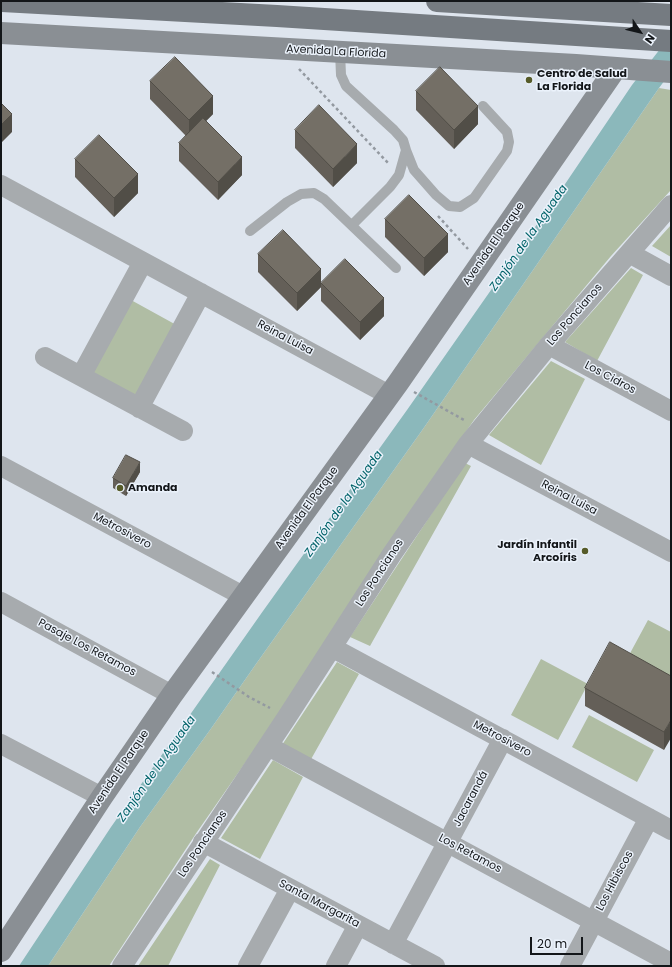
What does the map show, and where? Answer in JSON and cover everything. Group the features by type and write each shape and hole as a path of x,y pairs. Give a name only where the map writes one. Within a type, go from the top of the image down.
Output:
{"main road":[{"path":"2,1 664,40"},
{"path":"437,1 668,10"}],"street":[{"name":"Avenida La Florida","path":"1,33 624,68 671,72"},
{"name":"Avenida El Parque","path":"1,951 102,797 172,695 243,596 399,392 624,68"},
{"name":"Reina Luisa","path":"1,186 201,293 399,392"},
{"name":"Los Poncianos","path":"122,966 333,648 392,554 468,444 548,345 671,205"},
{"path":"629,253 671,276"},
{"path":"81,376 143,262"},
{"path":"139,408 201,293"},
{"name":"Los Cidros","path":"548,345 671,411"},
{"path":"45,357 183,432"},
{"name":"Reina Luisa","path":"468,444 671,552"},
{"name":"Metrosivero","path":"1,466 243,596"},
{"name":"Pasaje Los Retamos","path":"1,602 172,695"},
{"name":"Metrosivero","path":"333,648 671,830"},
{"name":"Jacarandá","path":"393,944 503,740"},
{"path":"1,744 102,797"},
{"name":"Los Retamos","path":"268,746 671,963"},
{"name":"Los Hibiscos","path":"570,966 649,818"},
{"name":"Santa Margarita","path":"203,842 430,965"},
{"path":"248,966 290,889"},
{"path":"336,966 358,925"}],"lane":[{"path":"340,52 340,75 346,86 403,140 414,170 436,195 450,206 460,207 474,198 507,151 509,142 507,132 484,106"},
{"path":"352,225 390,187 399,175 406,150"},
{"path":"250,231 287,202 301,194 314,193 324,199 396,268"}],"path":[{"path":"303,73 399,175"},
{"path":"437,216 470,250"},
{"path":"399,392 453,414"},
{"path":"212,672 249,697 287,717"}],"green space":[{"path":"659,88 671,90 671,190 611,256 474,420 377,560 298,687 197,832 109,966 48,966 140,827 423,429"},
{"path":"671,225 671,257 652,246"},
{"path":"631,268 643,275 597,361 565,342"},
{"path":"131,300 180,327 140,400 91,373"},
{"path":"551,361 585,379 541,465 489,435"},
{"path":"465,463 471,466 370,646 350,637"},
{"path":"648,620 671,632 671,680 628,657"},
{"path":"541,659 588,684 558,740 511,715"},
{"path":"337,662 359,674 310,761 282,745"},
{"path":"589,715 654,750 637,782 572,747"},
{"path":"273,760 303,777 260,859 221,838"},
{"path":"210,859 220,865 168,966 138,966"}],"water":[{"name":"Zanjón de la Aguada","path":"671,35 671,72 423,429 140,827 48,966 19,966 111,827 407,410 561,190 632,85"}],"building":[{"path":"175,57 213,96 189,120 150,81"},
{"path":"440,67 478,106 454,130 416,91"},
{"path":"1,103 12,114 1,125"},
{"path":"319,105 357,144 333,169 295,130"},
{"path":"203,118 242,157 218,182 179,143"},
{"path":"99,135 138,174 114,198 75,159"},
{"path":"409,195 448,234 424,258 385,219"},
{"path":"283,230 321,269 297,293 258,254"},
{"path":"345,259 384,298 360,322 321,283"},
{"path":"126,455 140,462 126,486 113,478"},
{"path":"610,642 671,676 671,720 664,732 585,688"}],"place":[{"name":"Centro de Salud La Florida","path":"529,80"},
{"name":"Amanda","path":"120,488"},
{"name":"Jardín Infantil Arcoíris","path":"585,551"}]}
